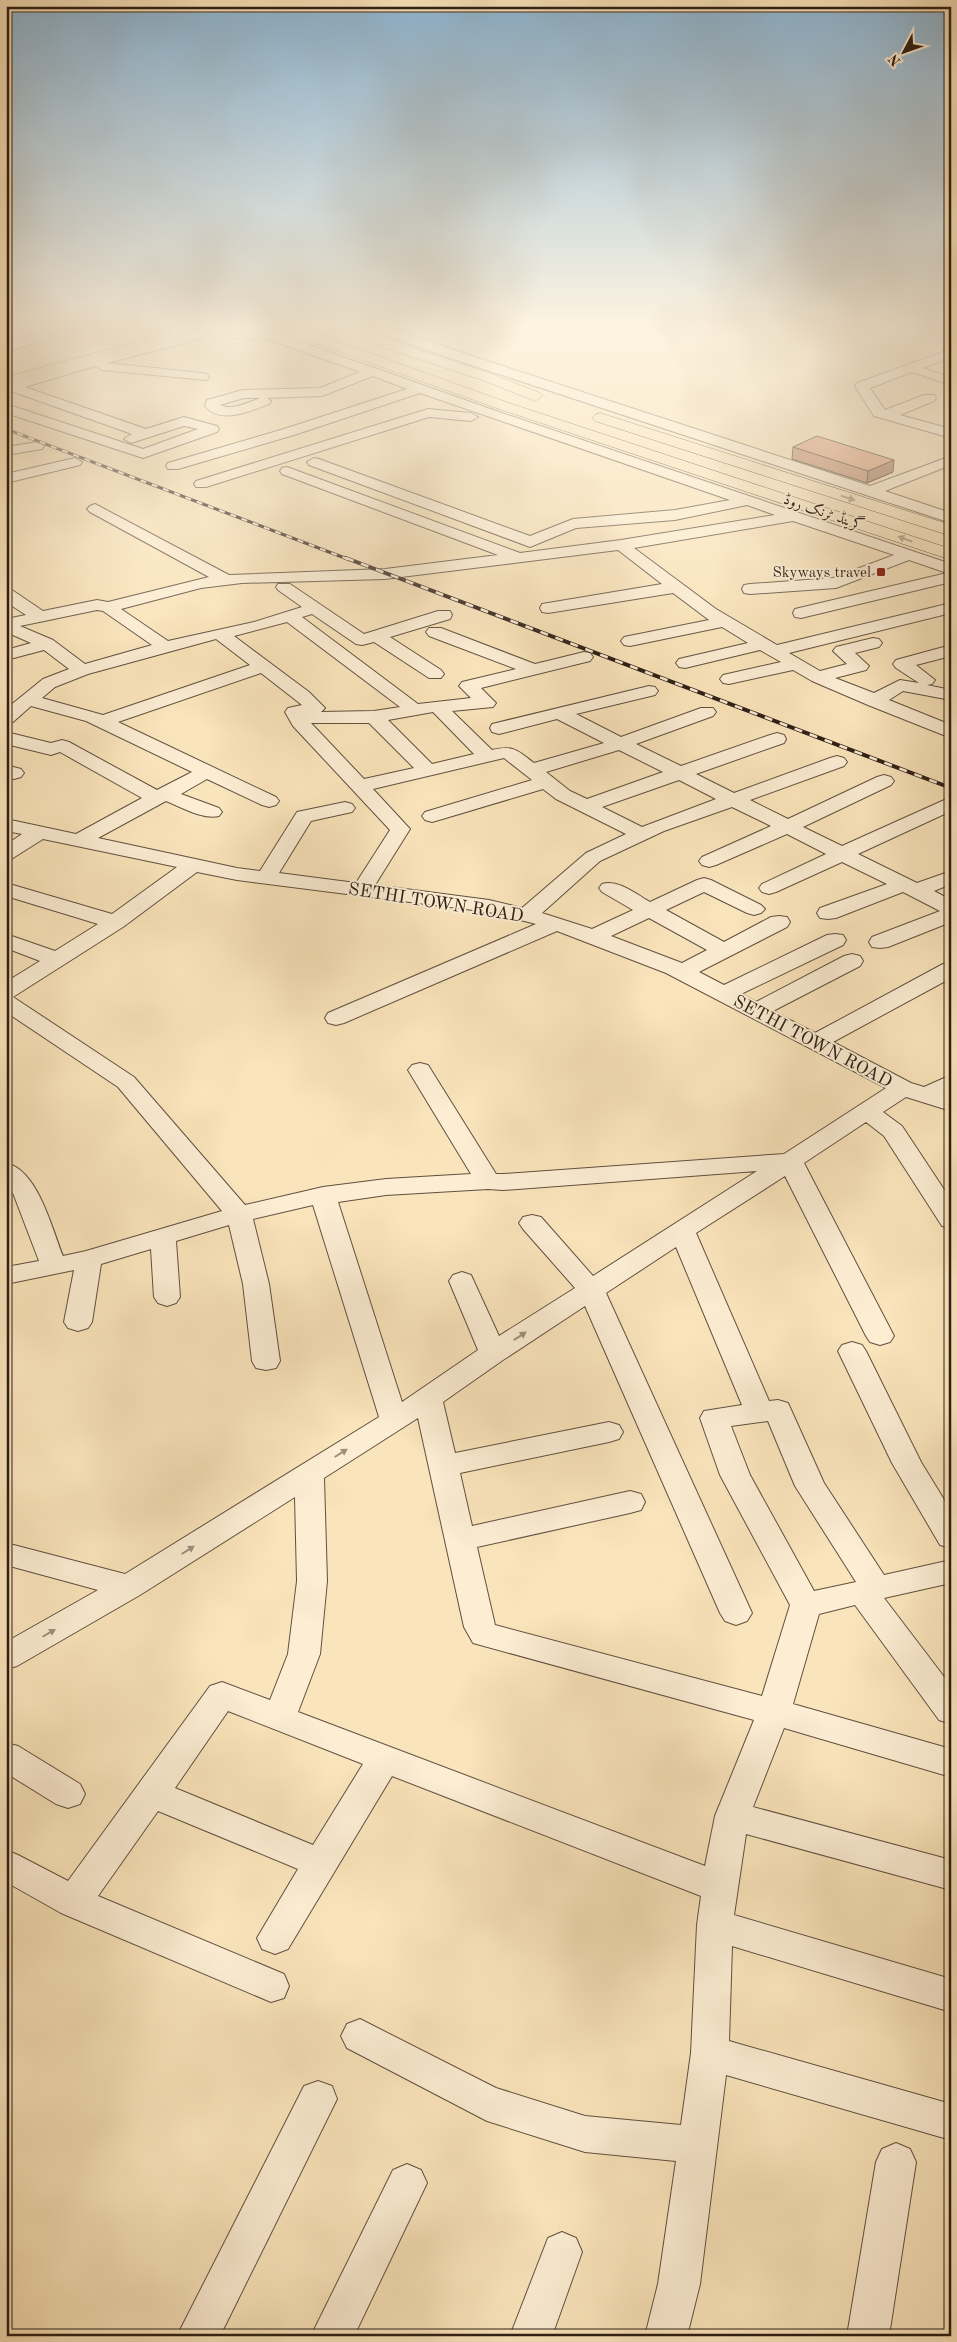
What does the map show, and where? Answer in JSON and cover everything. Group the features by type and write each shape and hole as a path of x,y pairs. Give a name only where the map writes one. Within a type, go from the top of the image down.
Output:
{"highway":[{"name":"گرینڈ ٹرنک روڈ","path":"583,432 944,553"},
{"name":"گرینڈ ٹرنک روڈ","path":"646,432 951,531"},
{"path":"743,464 792,464"}],"street":[{"path":"80,432 143,454 203,432"},
{"path":"141,432 146,434"},
{"path":"115,444 151,432"},
{"path":"173,466 288,432"},
{"path":"201,484 366,432"},
{"path":"546,432 951,570"},
{"path":"694,432 951,518"},
{"path":"6,451 37,446"},
{"path":"872,491 951,460"},
{"path":"8,477 75,462"},
{"path":"314,462 530,542 573,524 675,515 748,501"},
{"path":"287,471 519,557"},
{"path":"682,478 700,471"},
{"path":"908,517 927,510 951,505"},
{"path":"95,509 227,580"},
{"path":"108,607 200,583 227,580 386,574 621,545 794,516"},
{"path":"621,545 710,613 818,677 951,732"},
{"path":"750,589 836,583 913,557 944,553"},
{"path":"801,613 951,577"},
{"path":"548,608 677,586"},
{"path":"284,587 362,640 444,615"},
{"path":"823,624 951,592"},
{"path":"6,594 42,618"},
{"path":"6,625 97,605 108,607 166,647"},
{"path":"6,718 48,683 82,670 166,647 258,626 314,608"},
{"path":"685,663 768,648 951,608"},
{"path":"290,616 415,710"},
{"path":"630,641 724,622"},
{"path":"818,677 860,666 842,651 951,623"},
{"path":"6,625 47,644 82,670"},
{"path":"435,632 533,669"},
{"path":"220,634 264,666 316,708 294,712 297,718 400,829 362,890"},
{"path":"377,636 435,674"},
{"path":"6,655 47,644"},
{"path":"926,680 902,664 951,650"},
{"path":"297,718 374,717 438,706 487,703 468,686 584,657"},
{"path":"729,679 796,664"},
{"path":"102,722 132,710 264,666"},
{"path":"874,701 900,685 951,695"},
{"path":"499,728 649,691"},
{"path":"28,700 92,717 269,801"},
{"path":"438,706 487,756"},
{"path":"432,816 707,712"},
{"path":"561,714 951,908"},
{"path":"374,717 427,770"},
{"path":"6,738 51,749 62,746 160,796 212,812"},
{"path":"586,806 777,739"},
{"path":"359,786 508,752 563,795 641,834"},
{"path":"527,916 593,857 641,834 836,762"},
{"path":"78,841 208,771"},
{"path":"709,861 787,827 884,780"},
{"path":"770,888 951,802"},
{"path":"266,878 304,816 344,808"},
{"name":"SETHI TOWN ROAD","path":"6,825 193,865 266,878 489,906 557,923 595,936 682,972 914,1092 951,1104"},
{"path":"6,854 40,832"},
{"path":"6,992 115,922 193,865"},
{"path":"828,913 951,877"},
{"path":"595,936 704,884 754,909"},
{"path":"609,888 724,951"},
{"path":"6,889 115,922"},
{"path":"880,942 951,914"},
{"path":"682,972 779,922"},
{"path":"336,1018 557,923"},
{"path":"6,940 55,959"},
{"path":"723,994 835,940"},
{"path":"755,1010 852,961"},
{"path":"815,1042 951,969"},
{"path":"6,1002 126,1082 240,1214 256,1284 266,1361"},
{"path":"420,1070 488,1181"},
{"path":"6,1657 129,1587 428,1399 494,1353 867,1111 914,1092 951,1082"},
{"path":"867,1111 893,1131 951,1220"},
{"path":"6,1276 89,1259 240,1214 323,1195 386,1187 488,1181 503,1182 790,1161"},
{"path":"790,1161 880,1336"},
{"path":"6,1170 25,1192 54,1266"},
{"path":"323,1195 394,1420"},
{"path":"532,1223 591,1290 736,1613"},
{"path":"682,1231 759,1412"},
{"path":"163,1236 167,1297"},
{"path":"78,1322 89,1259"},
{"path":"462,1281 494,1353"},
{"path":"852,1351 907,1463 951,1537"},
{"path":"428,1399 480,1627 484,1634 774,1712 951,1763"},
{"path":"666,2336 679,2284 710,2053 715,1925 719,1887 732,1816 774,1712 806,1605 735,1475 714,1418 778,1410 810,1486 870,1591 951,1711"},
{"path":"444,1466 609,1432"},
{"path":"279,1718 304,1654 312,1581 309,1473"},
{"path":"460,1540 630,1502"},
{"path":"6,1554 129,1587"},
{"path":"806,1605 951,1571"},
{"path":"74,1902 222,1695 719,1887"},
{"path":"6,1756 68,1794"},
{"path":"275,1938 384,1759"},
{"path":"152,1793 320,1863"},
{"path":"732,1816 951,1875"},
{"path":"6,1865 74,1902 271,1986"},
{"path":"715,1925 951,1996"},
{"path":"360,2036 487,2103 585,2134 698,2145"},
{"path":"710,2053 951,2122"},
{"path":"198,2336 318,2099"},
{"path":"868,2336 896,2162"},
{"path":"332,2336 407,2184"},
{"path":"531,2336 562,2252"}],"building":[{"path":"817,436 894,460 868,471 793,447"}],"railway":[{"path":"15,432 350,560"},
{"path":"346,558 951,788"}],"place":[{"name":"Skyways travel","path":"881,572"}]}
